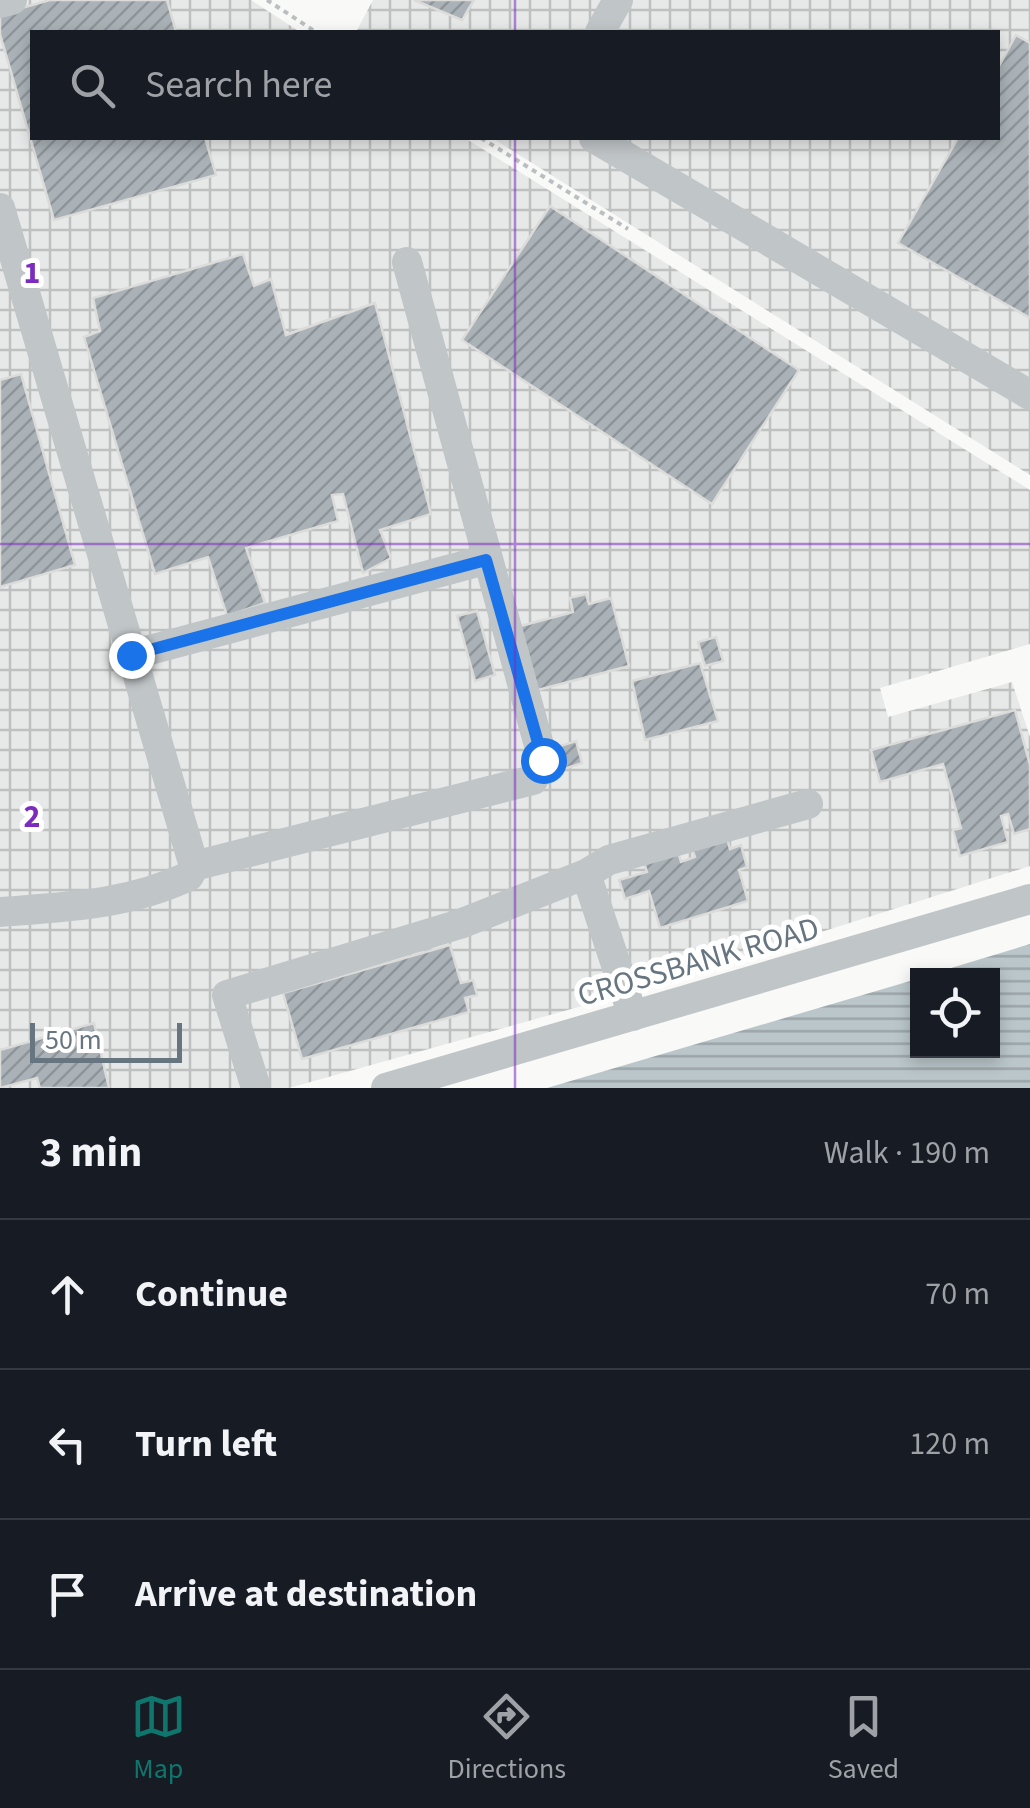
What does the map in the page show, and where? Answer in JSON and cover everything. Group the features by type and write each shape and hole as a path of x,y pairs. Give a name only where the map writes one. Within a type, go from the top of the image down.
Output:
{"lane":[{"path":"0,4 12,0"},
{"path":"601,30 618,0"},
{"path":"597,140 1030,395"},
{"path":"0,208 194,866 190,876 170,886 112,903 0,912"},
{"path":"194,866 534,780 543,760 407,262"},
{"path":"131,655 486,560"},
{"path":"256,1088 228,995 460,924 586,874 609,860 808,804"},
{"path":"586,874 633,1016"},
{"name":"CROSSBANK ROAD","path":"386,1088 1030,899"}],"path":[{"path":"267,0 313,30"},
{"path":"484,140 628,229"}],"shaded area":[{"path":"0,0 251,0 297,30 30,30 30,140 468,140 1030,490 1030,644 880,688 888,717 1012,682 1030,737 1030,866 625,994 289,1088 0,1088"},
{"path":"373,0 1030,0 1030,475 495,140 1000,140 1000,30 357,30"},
{"path":"1030,944 1030,1088 547,1088 910,981 910,1058 1000,1058 1000,968 951,968"}],"building":[{"path":"50,0 167,0 175,30 30,30 30,137 0,34 0,14"},
{"path":"414,0 474,0 462,20"},
{"path":"1016,35 1030,43 1030,318 898,243 957,140 1000,140 1000,64"},
{"path":"31,140 206,140 216,175 54,220"},
{"path":"550,206 799,370 712,504 462,340"},
{"path":"243,254 254,286 271,279 286,335 375,303 431,514 380,530 391,558 363,573 343,494 332,495 338,521 246,548 265,603 227,616 208,557 155,574 84,337 100,331 93,298"},
{"path":"21,374 75,565 0,587 0,380"},
{"path":"586,594 589,604 611,598 629,666 534,691 517,627 573,612 570,598"},
{"path":"477,611 495,675 475,681 457,616"},
{"path":"716,637 723,661 705,666 698,642"},
{"path":"700,663 718,721 645,740 632,681"},
{"path":"1015,710 1030,765 1030,829 1014,834 1008,814 1001,816 1008,842 960,856 953,830 961,828 943,764 880,782 871,750"},
{"path":"576,741 582,763 564,769 557,747"},
{"path":"726,835 730,849 741,845 747,867 739,870 748,901 660,928 649,891 625,899 619,880 647,872 644,863 678,852 681,862 695,857 692,848"},
{"path":"450,945 461,983 473,980 477,995 465,998 469,1012 302,1059 283,993"},
{"path":"94,1023 109,1088 40,1088 37,1078 0,1088 0,1050"}],"route":[{"path":"131,655 486,560 543,760"}]}
